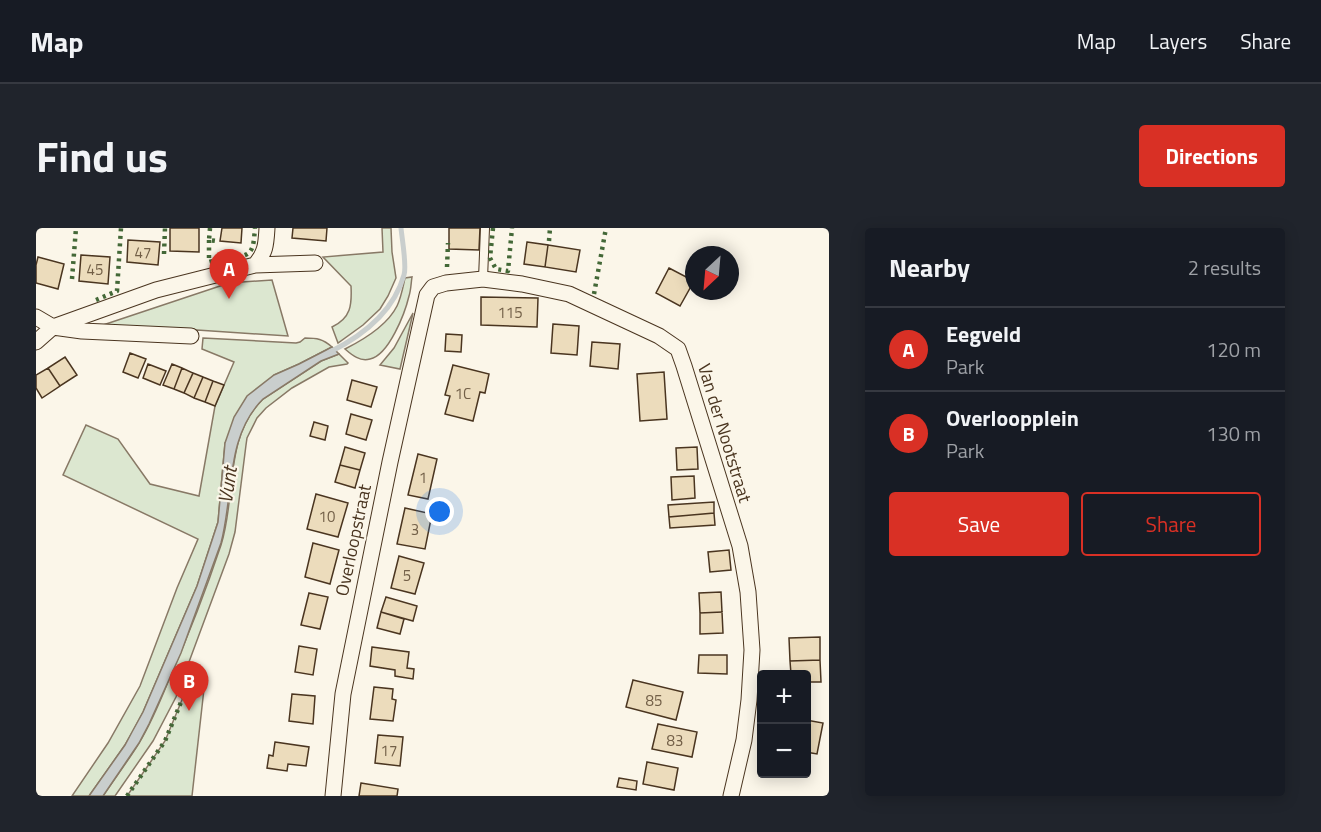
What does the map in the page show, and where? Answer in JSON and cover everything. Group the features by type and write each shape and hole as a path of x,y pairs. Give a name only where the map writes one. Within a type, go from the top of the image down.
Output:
{"street":[{"path":"255,265 265,249 267,228"},
{"path":"36,342 53,327 156,290 255,265 315,263"},
{"name":"Van der Nootstraat","path":"427,295 433,287 446,283 483,279 569,294 659,336 678,350 740,546 748,592 752,650 749,700 744,740 731,796"},
{"name":"Overloopstraat","path":"333,796 343,694 390,462 427,295"},
{"path":"36,317 53,327 82,331 190,336"}],"lane":[{"path":"483,279 485,228"}],"green space":[{"path":"382,228 391,228 396,278 380,309 338,343 332,327 347,315 351,286 323,257 383,252"},
{"path":"412,277 410,294 404,312 384,350 377,356 363,360 345,349 367,337 387,320 398,303 405,278"},
{"path":"272,280 288,336 197,330 143,331 94,328 220,286"},
{"path":"413,313 400,369 380,365 394,348"},
{"path":"203,338 296,343 305,338 313,338 332,347 274,375 225,443 218,522 197,586 143,712 125,745 89,796 72,796 108,743 140,686 198,539 63,475 86,425 118,439 150,484 199,496 215,406 234,362 202,349"},
{"path":"339,354 347,364 329,367 292,388 257,418 247,438 235,532 229,554 176,697 153,741 115,796 103,796 148,727 197,612 221,545 229,507 236,450 250,415 263,399 321,361"},
{"path":"191,678 205,680 192,796 127,796 165,741"}],"water":[{"path":"332,347 339,354 321,361 263,399 251,414 236,449 221,543 181,653 139,743 103,796 89,796 125,745 143,712 197,586 218,522 225,443 234,417 247,396 274,375"}],"building":[{"path":"170,228 199,228 199,252 170,251"},
{"path":"222,228 242,228 241,243 220,241"},
{"path":"293,228 327,228 326,241 292,238"},
{"path":"449,228 480,228 479,250 449,249"},
{"path":"128,240 160,242 158,265 127,262"},
{"path":"527,242 548,245 545,267 524,264"},
{"path":"548,245 580,250 576,272 545,267"},
{"path":"81,255 110,257 108,284 79,281"},
{"path":"38,257 64,264 58,289 36,283"},
{"path":"669,268 685,276 685,297 680,306 656,293"},
{"path":"481,297 538,298 537,327 481,325"},
{"path":"553,324 579,326 577,355 551,353"},
{"path":"446,334 462,335 461,352 445,351"},
{"path":"592,342 620,344 618,369 590,366"},
{"path":"130,353 146,359 138,378 123,372"},
{"path":"65,357 77,375 60,386 48,368"},
{"path":"148,364 166,371 160,385 143,378"},
{"path":"172,364 182,368 174,389 163,385"},
{"path":"453,365 489,374 485,393 480,392 473,421 445,414 450,396 445,395"},
{"path":"48,368 60,386 42,398 36,388 36,375"},
{"path":"182,368 193,373 184,393 174,389"},
{"path":"664,372 667,419 640,421 637,374"},
{"path":"193,373 203,377 194,398 184,393"},
{"path":"203,377 213,381 205,402 194,398"},
{"path":"352,380 377,387 371,407 347,400"},
{"path":"213,381 224,385 215,406 205,402"},
{"path":"351,414 372,420 366,440 346,434"},
{"path":"314,422 328,426 325,440 310,436"},
{"path":"345,447 365,453 360,470 340,465"},
{"path":"697,447 698,469 677,470 676,448"},
{"path":"418,454 437,459 428,499 408,495"},
{"path":"340,465 360,470 355,488 335,482"},
{"path":"694,476 695,498 672,500 671,477"},
{"path":"316,494 348,503 338,537 307,529"},
{"path":"714,502 714,513 669,517 668,505"},
{"path":"405,508 432,514 425,549 397,544"},
{"path":"714,513 715,525 670,528 669,517"},
{"path":"313,543 339,550 330,584 305,577"},
{"path":"729,550 731,570 710,572 708,552"},
{"path":"399,556 424,563 415,594 391,588"},
{"path":"721,592 722,612 700,613 699,593"},
{"path":"309,593 328,597 320,629 301,625"},
{"path":"386,597 417,606 413,621 381,612"},
{"path":"381,612 404,619 400,634 377,628"},
{"path":"722,612 723,633 700,634 700,613"},
{"path":"820,637 820,660 790,661 789,638"},
{"path":"299,646 317,649 313,675 295,672"},
{"path":"372,647 409,652 407,668 414,669 413,679 395,676 395,670 370,666"},
{"path":"699,655 727,655 727,674 698,673"},
{"path":"820,660 821,682 811,682 811,670 791,670 790,661"},
{"path":"633,680 683,692 676,720 626,707"},
{"path":"374,687 393,689 392,699 396,700 393,721 370,719"},
{"path":"292,694 315,696 313,724 289,721"},
{"path":"811,721 823,723 817,754 811,753"},
{"path":"658,724 697,732 692,757 652,749"},
{"path":"378,735 403,737 400,766 375,763"},
{"path":"275,742 309,747 306,766 288,764 287,771 267,768 269,755 273,756"},
{"path":"647,762 678,768 674,790 643,784"},
{"path":"619,778 637,781 636,790 617,787"},
{"path":"361,783 398,789 397,796 359,796"}],"waterway":[{"name":"Vunt","path":"330,352 365,330 393,300 405,271 401,228"}],"hedge":[{"path":"72,279 76,228"},
{"path":"96,300 117,291 121,228"},
{"path":"164,254 165,228"},
{"path":"210,228 209,240 216,241"},
{"path":"230,258 244,256 251,250 255,228"},
{"path":"493,228 490,258 496,269 508,271 512,228"},
{"path":"549,241 550,228"},
{"path":"594,294 606,228"},
{"path":"209,240 209,262 220,259"},
{"path":"447,267 448,243"},
{"path":"127,796 165,741 191,678"}],"place":[{"name":"Eegveld","path":"229,299"},
{"name":"Overloopplein","path":"189,711"}]}
